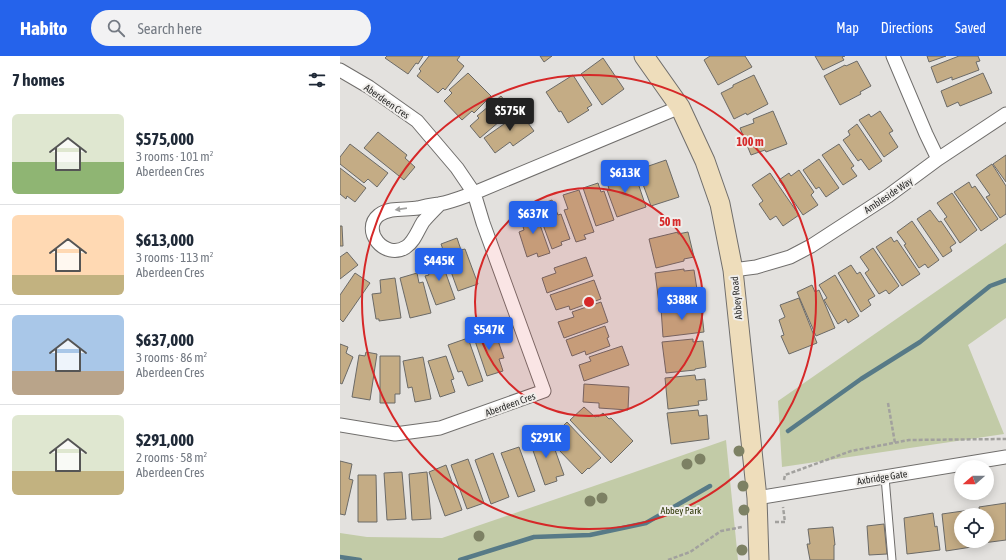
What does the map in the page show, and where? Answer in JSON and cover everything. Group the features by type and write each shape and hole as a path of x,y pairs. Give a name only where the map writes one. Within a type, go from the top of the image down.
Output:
{"street":[{"name":"Abbey Road","path":"644,56 680,107 705,161 720,204 733,270 757,498 760,560"},
{"path":"893,56 938,159"},
{"name":"Aberdeen Cres","path":"340,70 369,87 417,121 457,168 474,193 483,223 544,391 440,428 395,434 340,425"},
{"path":"440,204 424,221 406,248 390,250 383,248 377,243 373,230 378,216 391,210 440,204 474,193 680,107"},
{"name":"Ambleside Way","path":"733,270 756,267 790,257 811,246 888,196 938,159 1006,114"},
{"name":"Axbridge Gate","path":"757,498 1006,457"}],"lane":[{"path":"885,477 892,560"}],"path":[{"path":"888,403 895,443"},
{"path":"782,494 782,486 785,475 851,451 909,440 1006,440"},
{"path":"668,560 690,552 721,532 736,528"}],"green space":[{"path":"1006,243 1006,318 968,345 1004,434 782,467 778,401"},
{"name":"Abbey Park","path":"726,440 738,560 340,560 340,533 367,537 442,538"}],"building":[{"path":"387,56 423,56 418,64 416,63 408,74 385,58"},
{"path":"429,56 460,56 457,60 464,66 445,90 443,88 438,93 417,76 421,71 419,69"},
{"path":"540,56 552,56 544,62"},
{"path":"710,56 745,56 752,67 718,85 704,60"},
{"path":"815,56 845,56 842,57 844,60 823,70"},
{"path":"927,56 946,56 929,62"},
{"path":"959,56 978,56 980,61 976,62 979,70 952,80 952,77 937,83 931,67"},
{"path":"603,58 624,89 602,105 581,74"},
{"path":"857,61 871,86 860,92 861,94 840,105 824,76 845,65 846,66"},
{"path":"468,73 491,96 474,113 472,111 462,120 444,101 452,93 449,90"},
{"path":"983,73 992,93 960,106 958,102 947,107 941,91"},
{"path":"573,75 592,105 587,108 589,110 568,123 561,111 559,112 546,92"},
{"path":"754,75 768,104 747,115 746,113 734,119 721,93 733,87 733,85"},
{"path":"501,96 513,110 480,138 470,126 479,118 477,116"},
{"path":"524,110 532,121 528,123 534,131 513,146 510,142 495,153 484,138"},
{"path":"773,111 787,144 766,152 765,150 751,155 740,128 754,123 753,119"},
{"path":"880,111 893,131 889,133 898,147 884,157 859,120 869,114 871,117"},
{"path":"857,124 882,161 869,170 861,159 858,161 843,140 850,135 848,131"},
{"path":"378,132 407,155 405,158 415,167 404,180 364,148"},
{"path":"350,144 388,173 377,187 368,179 364,183 340,164 340,157"},
{"path":"839,144 854,166 851,168 857,176 843,185 822,155"},
{"path":"1006,155 1006,182 993,164"},
{"path":"819,159 839,188 826,197 819,187 816,189 803,170"},
{"path":"666,160 679,197 651,206 641,179 643,179 640,169"},
{"path":"992,164 1006,186 1006,214 1000,218 986,197 990,195 976,175"},
{"path":"340,168 366,188 355,202 347,196 346,199 340,194"},
{"path":"631,170 634,180 637,180 646,207 617,217 607,190 609,189 606,179"},
{"path":"799,170 814,192 811,195 818,205 803,215 779,180 789,173 791,176"},
{"path":"770,173 799,215 783,226 776,216 770,220 759,204 763,201 752,185"},
{"path":"969,182 972,188 975,186 998,219 981,231 954,192"},
{"path":"598,183 601,192 604,191 614,220 596,226 583,188"},
{"path":"579,190 594,232 584,235 586,239 576,242 564,210 568,209 563,195"},
{"path":"952,193 977,230 960,243 944,219 947,217 937,203"},
{"path":"552,200 558,215 561,214 570,239 561,242 562,245 552,249 536,206"},
{"path":"534,208 550,253 538,257 537,253 527,257 519,232 524,230 519,213"},
{"path":"930,210 939,222 941,221 956,243 950,247 952,251 943,257 917,219"},
{"path":"912,221 939,260 928,268 925,264 919,268 904,245 906,244 897,232"},
{"path":"340,226 342,226 343,246 340,246"},
{"path":"678,232 678,234 688,232 694,257 656,268 649,239"},
{"path":"891,237 894,242 897,240 920,274 902,286 876,247"},
{"path":"457,238 461,250 465,249 478,284 458,291 441,244"},
{"path":"873,248 899,286 889,294 886,290 879,294 865,273 869,270 860,257"},
{"path":"347,252 358,265 340,279 340,257"},
{"path":"440,257 455,299 436,305 425,276 429,275 424,262"},
{"path":"586,257 593,276 547,293 542,278 556,273 554,268"},
{"path":"851,265 857,274 860,272 875,296 868,300 871,305 861,312 838,273"},
{"path":"684,269 684,271 694,270 698,296 659,303 655,273"},
{"path":"355,273 370,283 343,322 340,319 340,295"},
{"path":"417,273 419,283 423,282 431,313 410,318 400,278"},
{"path":"835,275 859,316 848,323 846,319 838,324 824,300 827,298 819,285"},
{"path":"395,278 401,318 379,321 379,319 376,319 372,294 381,293 380,280"},
{"path":"594,280 601,299 570,310 569,306 556,310 550,295"},
{"path":"812,285 815,292 819,290 835,328 816,336 797,292"},
{"path":"799,298 817,343 789,354 781,336 784,335 779,320 785,317 780,305"},
{"path":"601,302 608,322 564,338 558,322 574,317 572,312"},
{"path":"690,305 690,307 701,305 704,332 663,337 661,308"},
{"path":"605,326 609,337 607,338 610,346 586,355 585,351 572,356 566,340"},
{"path":"484,328 485,332 494,329 504,358 499,359 503,371 487,376 472,332"},
{"path":"468,338 483,381 468,386 462,371 458,372 448,345"},
{"path":"693,339 693,342 703,341 706,367 695,370 666,373 662,342"},
{"path":"340,344 348,347 346,353 353,357 342,384 340,383"},
{"path":"622,346 629,365 584,381 579,365 591,361 589,357"},
{"path":"366,352 377,354 370,400 352,397 359,355 365,356"},
{"path":"380,356 400,356 400,394 395,394 395,403 380,403"},
{"path":"446,356 454,379 451,380 455,392 440,397 428,361"},
{"path":"423,357 431,399 415,402 412,387 408,388 403,361"},
{"path":"695,375 696,380 705,379 707,400 698,401 699,405 668,409 665,378"},
{"path":"584,384 629,387 628,410 599,408 599,403 583,402"},
{"path":"584,407 595,417 598,417 603,413 609,419 611,418 633,441 611,463 570,420"},
{"path":"698,410 699,416 707,415 709,439 671,444 667,413"},
{"path":"567,422 601,458 582,474 558,449 562,445 553,436"},
{"path":"546,434 551,448 554,447 564,475 556,477 557,481 545,485 529,439"},
{"path":"519,447 535,491 518,497 501,453"},
{"path":"493,453 509,497 491,504 475,460"},
{"path":"468,459 484,503 467,509 451,465"},
{"path":"340,461 352,464 349,479 353,480 345,515 340,514"},
{"path":"446,465 462,510 445,516 429,472"},
{"path":"402,472 406,519 387,520 384,473"},
{"path":"427,472 431,519 412,520 409,474"},
{"path":"358,475 376,475 377,522 358,522"},
{"path":"1006,503 1006,540 994,542 994,508 979,507"},
{"path":"954,512 954,548 965,548 946,551 942,514"},
{"path":"933,513 935,527 937,526 940,550 907,554 904,518"},
{"path":"884,524 887,554 869,555 867,526"},
{"path":"833,527 835,545 834,560 810,560 807,544 810,544 808,529"}],"waterway":[{"path":"788,431 861,379 920,342 990,286 1006,280"},
{"path":"460,560 534,537 590,535 646,523 710,486"},
{"path":"340,557 360,560"}]}
